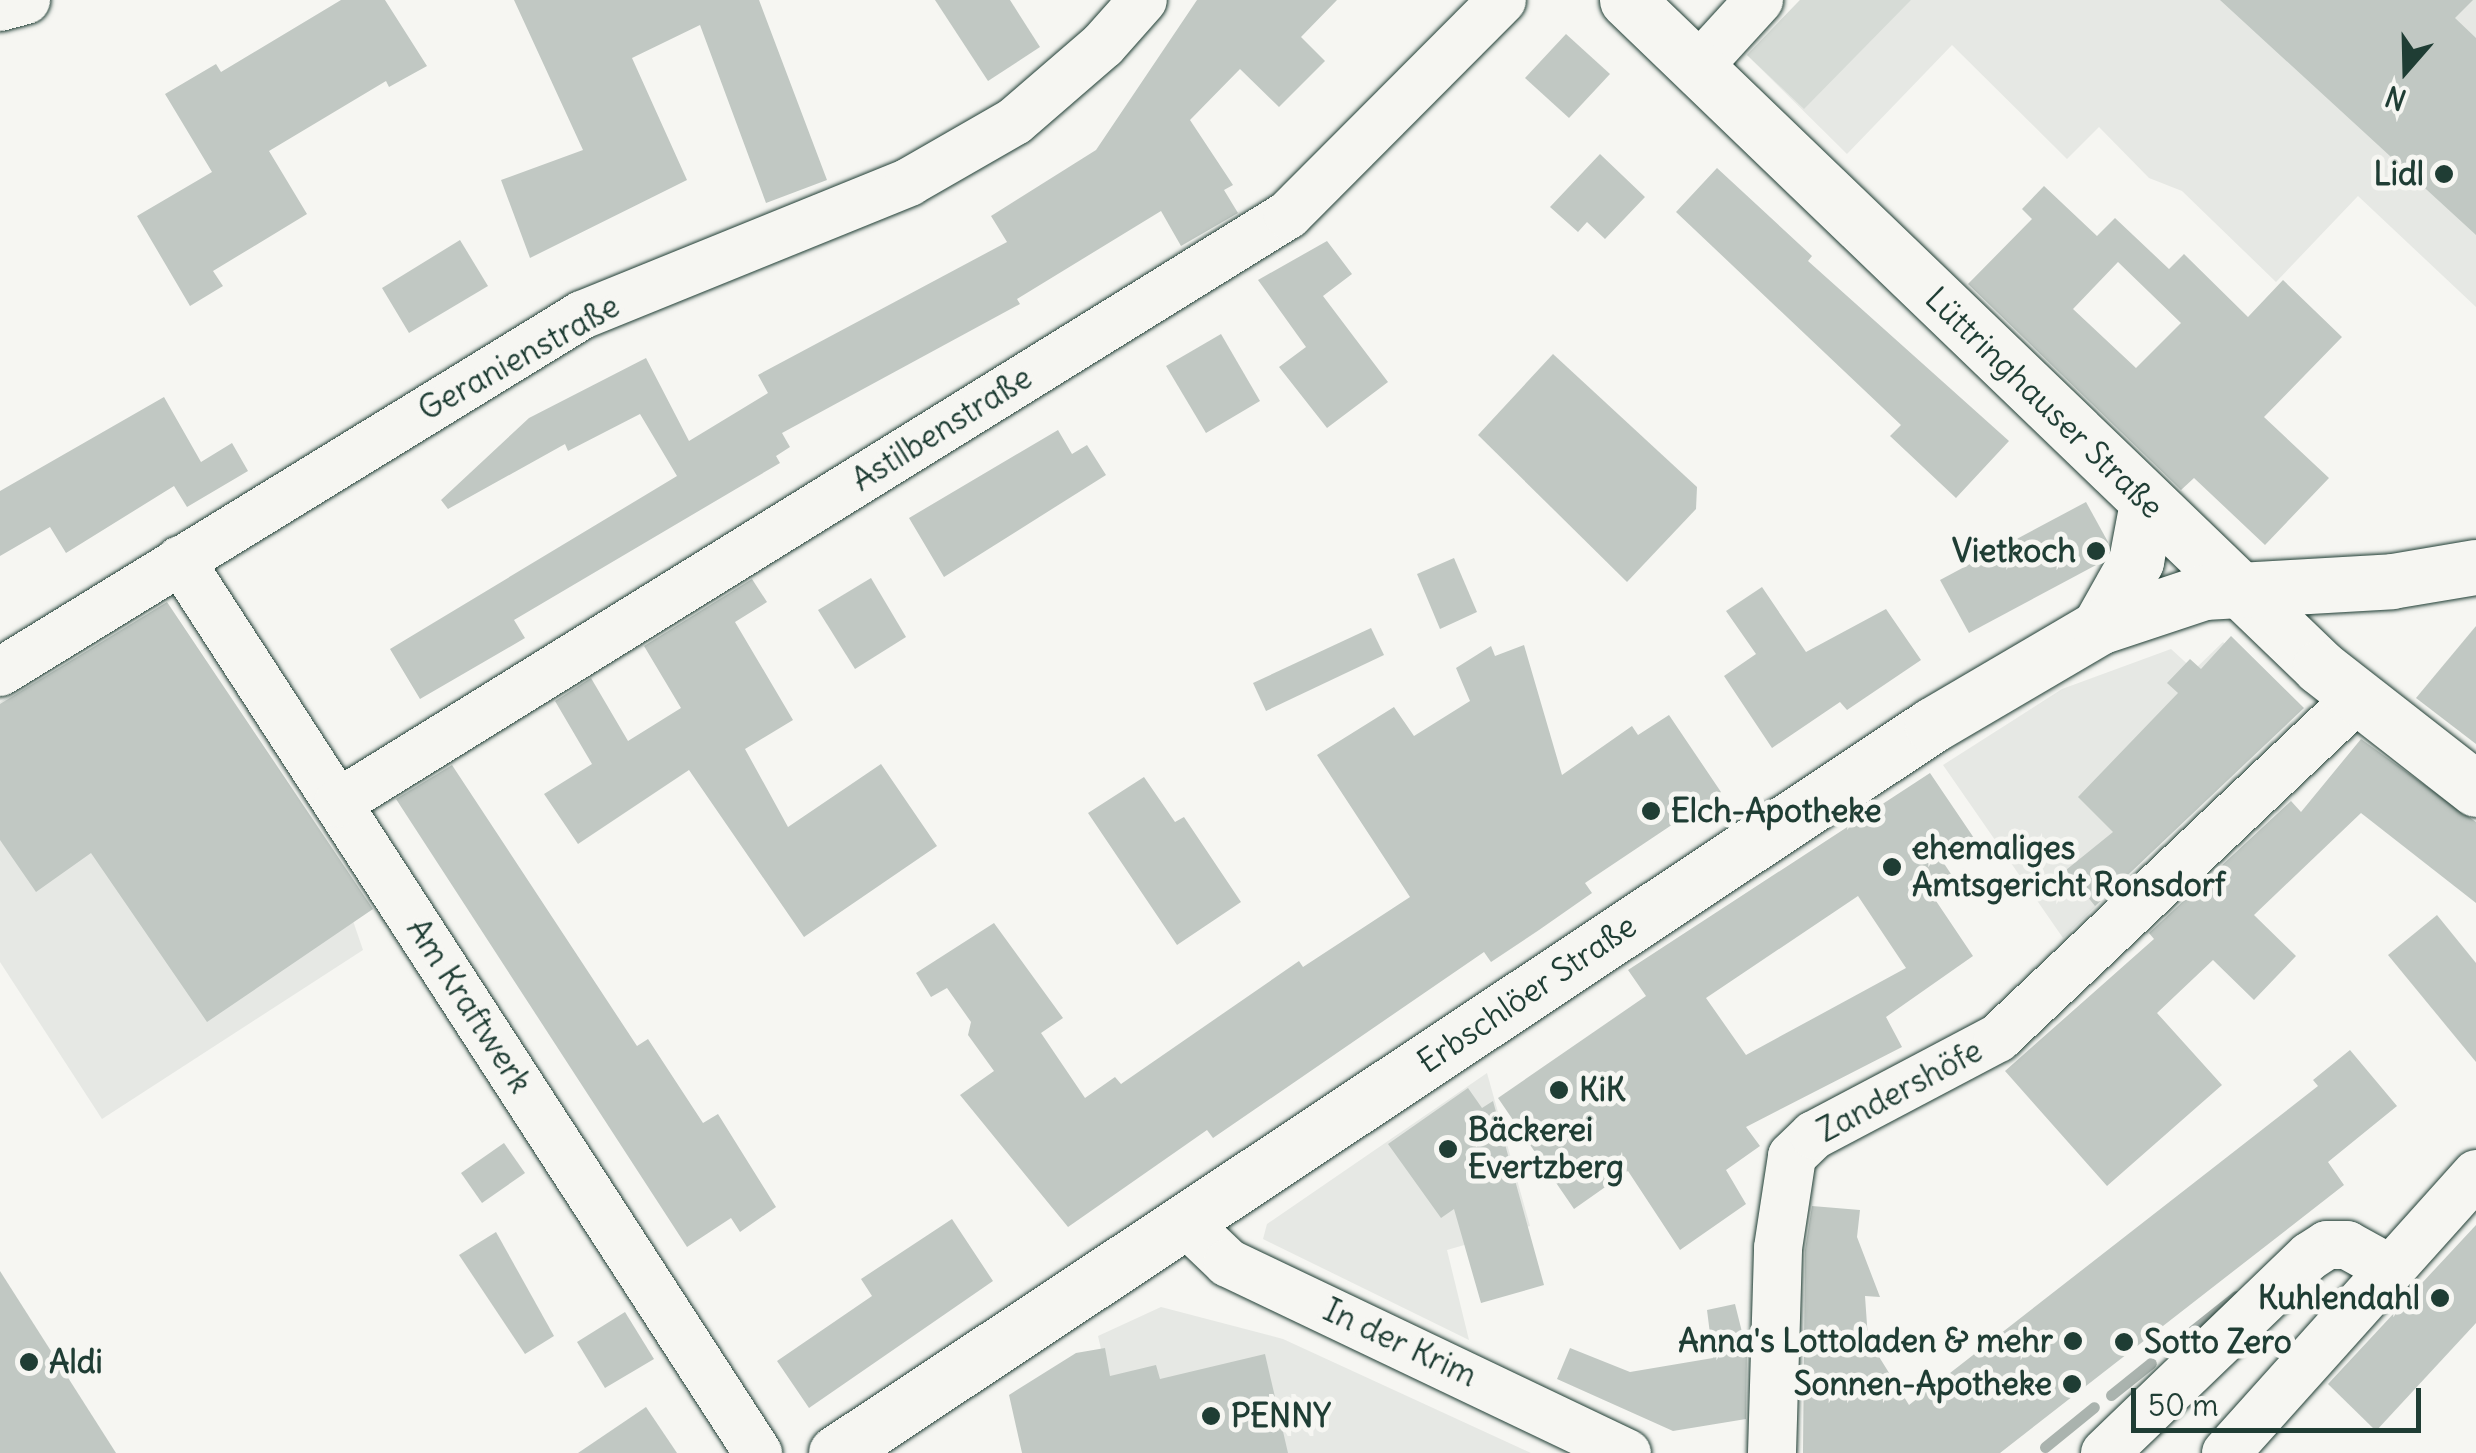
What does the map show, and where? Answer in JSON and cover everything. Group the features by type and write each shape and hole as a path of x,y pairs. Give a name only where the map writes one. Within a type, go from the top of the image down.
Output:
{"street":[{"path":"0,7 26,0"},
{"name":"Geranienstraße","path":"0,672 582,315 909,182 970,147 1030,108 1143,0"},
{"name":"Astilbenstraße","path":"338,803 1288,215 1502,0"},
{"name":"Lüttringhauser Straße","path":"1627,0 2146,503 2242,587 2357,699 2476,788"},
{"path":"1697,68 1760,0"},
{"path":"2098,626 2136,561 2146,503"},
{"name":"Am Kraftwerk","path":"180,560 758,1453"},
{"name":"Erbschlöer Straße","path":"836,1453 1932,725 2098,626 2166,602 2242,587 2392,581 2476,567"},
{"name":"Zandershöfe","path":"1772,1453 1778,1248 1792,1156 1814,1135 1985,1047 2357,699"},
{"path":"2226,1453 2327,1344 2387,1267 2476,1174"},
{"name":"In der Krim","path":"1183,1220 1228,1263 1628,1453"},
{"path":"2105,1453 2310,1256 2346,1245 2387,1267"}],"shaded area":[{"path":"1800,0 2476,0 2476,307 2358,196 2276,282 2182,191 2149,178 2099,127 2067,159 1952,45 1847,154 1747,55"},
{"path":"1800,0 1911,0 1804,109 1747,55"},
{"path":"162,608 341,886 363,950 102,1119 0,962 0,702"},
{"path":"2223,642 2296,712 2063,938 1943,765 2062,689 2171,649 2194,670"},
{"path":"1487,1073 1530,1226 1447,1250 1469,1340 1263,1239 1267,1224"},
{"path":"1161,1307 1283,1339 1531,1453 1125,1453 1098,1336"}],"building":[{"path":"341,0 385,0 427,66 389,87 386,81 269,151 307,214 213,271 223,286 190,306 137,216 212,172 165,94 216,64 221,72"},
{"path":"514,0 759,0 827,180 766,203 700,25 632,58 687,180 530,258 501,180 583,150"},
{"path":"935,0 1010,0 1040,47 988,81"},
{"path":"1197,0 1337,0 1301,37 1325,61 1279,107 1240,69 1190,120 1233,185 1224,190 1238,213 1181,246 1161,211 1017,299 1020,304 782,433 790,447 776,456 780,463 514,620 525,638 420,699 390,649 677,476 640,414 568,451 565,444 448,509 441,500 529,418 646,358 689,441 768,393 758,375 1007,242 991,216 1096,150"},
{"name":"Lidl","path":"2220,0 2473,0 2455,18 2476,38 2476,235"},
{"path":"1566,34 1610,74 1569,118 1525,78"},
{"path":"1600,154 1645,197 1605,239 1587,222 1578,232 1550,207"},
{"path":"1717,168 1812,256 1808,261 2009,441 1956,498 1890,436 1901,425 1676,212"},
{"path":"2044,186 2097,236 2115,218 2169,269 2184,254 2248,317 2283,280 2342,337 2264,417 2329,478 2265,545 2194,478 2181,490 1968,284 2032,219 2022,209","holes":["2118,262 2181,323 2136,368 2073,309"]},
{"path":"460,240 488,286 409,333 382,288"},
{"path":"1327,241 1352,274 1323,296 1388,382 1327,428 1279,367 1306,347 1258,280"},
{"path":"1221,334 1260,401 1206,433 1166,366"},
{"path":"1553,354 1697,487 1696,509 1627,582 1478,435"},
{"path":"164,397 201,462 232,443 248,471 187,507 174,486 66,553 50,527 0,556 0,491"},
{"path":"1058,430 1072,454 1087,445 1106,475 944,577 909,518"},
{"path":"2086,502 2108,542 2098,564 1969,633 1940,580"},
{"path":"1454,558 1477,612 1440,629 1417,574"},
{"path":"871,578 906,637 855,669 818,610"},
{"path":"752,579 767,602 735,622 793,720 745,749 788,827 881,764 937,846 804,937 689,770 578,844 544,794 592,764 555,701 591,678 628,741 681,708 644,646"},
{"path":"1762,587 1806,652 1886,609 1921,660 1847,710 1840,702 1772,748 1724,676 1756,654 1726,611"},
{"path":"167,602 373,909 207,1022 91,853 36,892 0,840 0,704"},
{"path":"2476,626 2476,744 2416,698"},
{"path":"1371,628 1384,655 1266,711 1253,683"},
{"path":"2231,636 2304,708 2095,906 2066,870 2113,832 2078,797 2178,693 2167,683 2190,659 2201,669"},
{"path":"1524,645 1562,775 1632,726 1638,735 1669,715 1721,792 1585,883 1592,893 1491,962 1484,952 1213,1138 1207,1130 1068,1227 960,1095 994,1071 968,1035 971,1022 947,988 931,997 916,973 994,923 1063,1018 1041,1033 1085,1098 1115,1077 1121,1084 1299,961 1303,967 1410,897 1317,755 1394,707 1414,736 1470,701 1456,668 1491,646 1495,656"},
{"path":"2361,739 2476,822 2476,903 2361,813 2254,915 2296,956 2254,1000 2213,960 2157,1013 2222,1085 2107,1186 2005,1071 2154,939 2149,933 2291,801 2301,812"},
{"path":"452,765 637,1046 648,1039 703,1123 718,1114 776,1207 740,1232 731,1218 687,1247 396,799"},
{"path":"1930,773 1976,841 1943,862 1951,874 1928,889 1973,956 1886,1017 1902,1047 1746,1127 1760,1146 1726,1170 1746,1204 1680,1250 1628,1171 1574,1209 1498,1098 1646,996 1628,970","holes":["1858,896 1906,968 1746,1055 1706,998"]},
{"path":"1144,777 1175,822 1184,817 1241,902 1177,945 1088,813"},
{"path":"2437,915 2476,963 2476,1062 2388,955"},
{"path":"2350,1050 2397,1106 2328,1162 2344,1185 2000,1453 1803,1453 1805,1250 1812,1206 1860,1210 1857,1237 1880,1297 1865,1296 1868,1339 1909,1405 2318,1086 2313,1080"},
{"path":"1468,1088 1482,1108 1493,1101 1544,1285 1481,1303 1454,1209 1441,1218 1388,1144"},
{"path":"504,1143 525,1173 482,1203 461,1173"},
{"path":"952,1219 993,1281 809,1408 777,1361 872,1296 861,1279"},
{"path":"2476,1225 2476,1323 2376,1431 2328,1384"},
{"path":"496,1232 554,1336 525,1354 459,1255"},
{"name":"Aldi","path":"0,1271 116,1453 0,1453"},
{"path":"1735,1304 1747,1352 1746,1419 1673,1431 1557,1379 1570,1348 1630,1372 1713,1358 1707,1310"},
{"path":"625,1312 654,1359 605,1388 577,1342"},
{"path":"1105,1348 1110,1376 1156,1365 1160,1379 1265,1354 1288,1453 1022,1453 1009,1395 1076,1353"},
{"path":"646,1407 677,1453 578,1453"}],"waterway":[{"path":"2177,1343 2236,1296"},
{"path":"2111,1395 2151,1363"},
{"path":"2045,1447 2094,1407"}],"place":[{"name":"Lidl","path":"2444,174"},
{"name":"Vietkoch","path":"2096,551"},
{"name":"Elch-Apotheke","path":"1651,811"},
{"name":"ehemaliges Amtsgericht Ronsdorf","path":"1892,867"},
{"name":"KiK","path":"1559,1090"},
{"name":"Bäckerei Evertzberg","path":"1448,1149"},
{"name":"Kuhlendahl","path":"2440,1298"},
{"name":"Anna's Lottoladen & mehr","path":"2073,1341"},
{"name":"Sotto Zero","path":"2124,1342"},
{"name":"Aldi","path":"29,1362"},
{"name":"Sonnen-Apotheke","path":"2072,1384"},
{"name":"PENNY","path":"1211,1416"}]}
